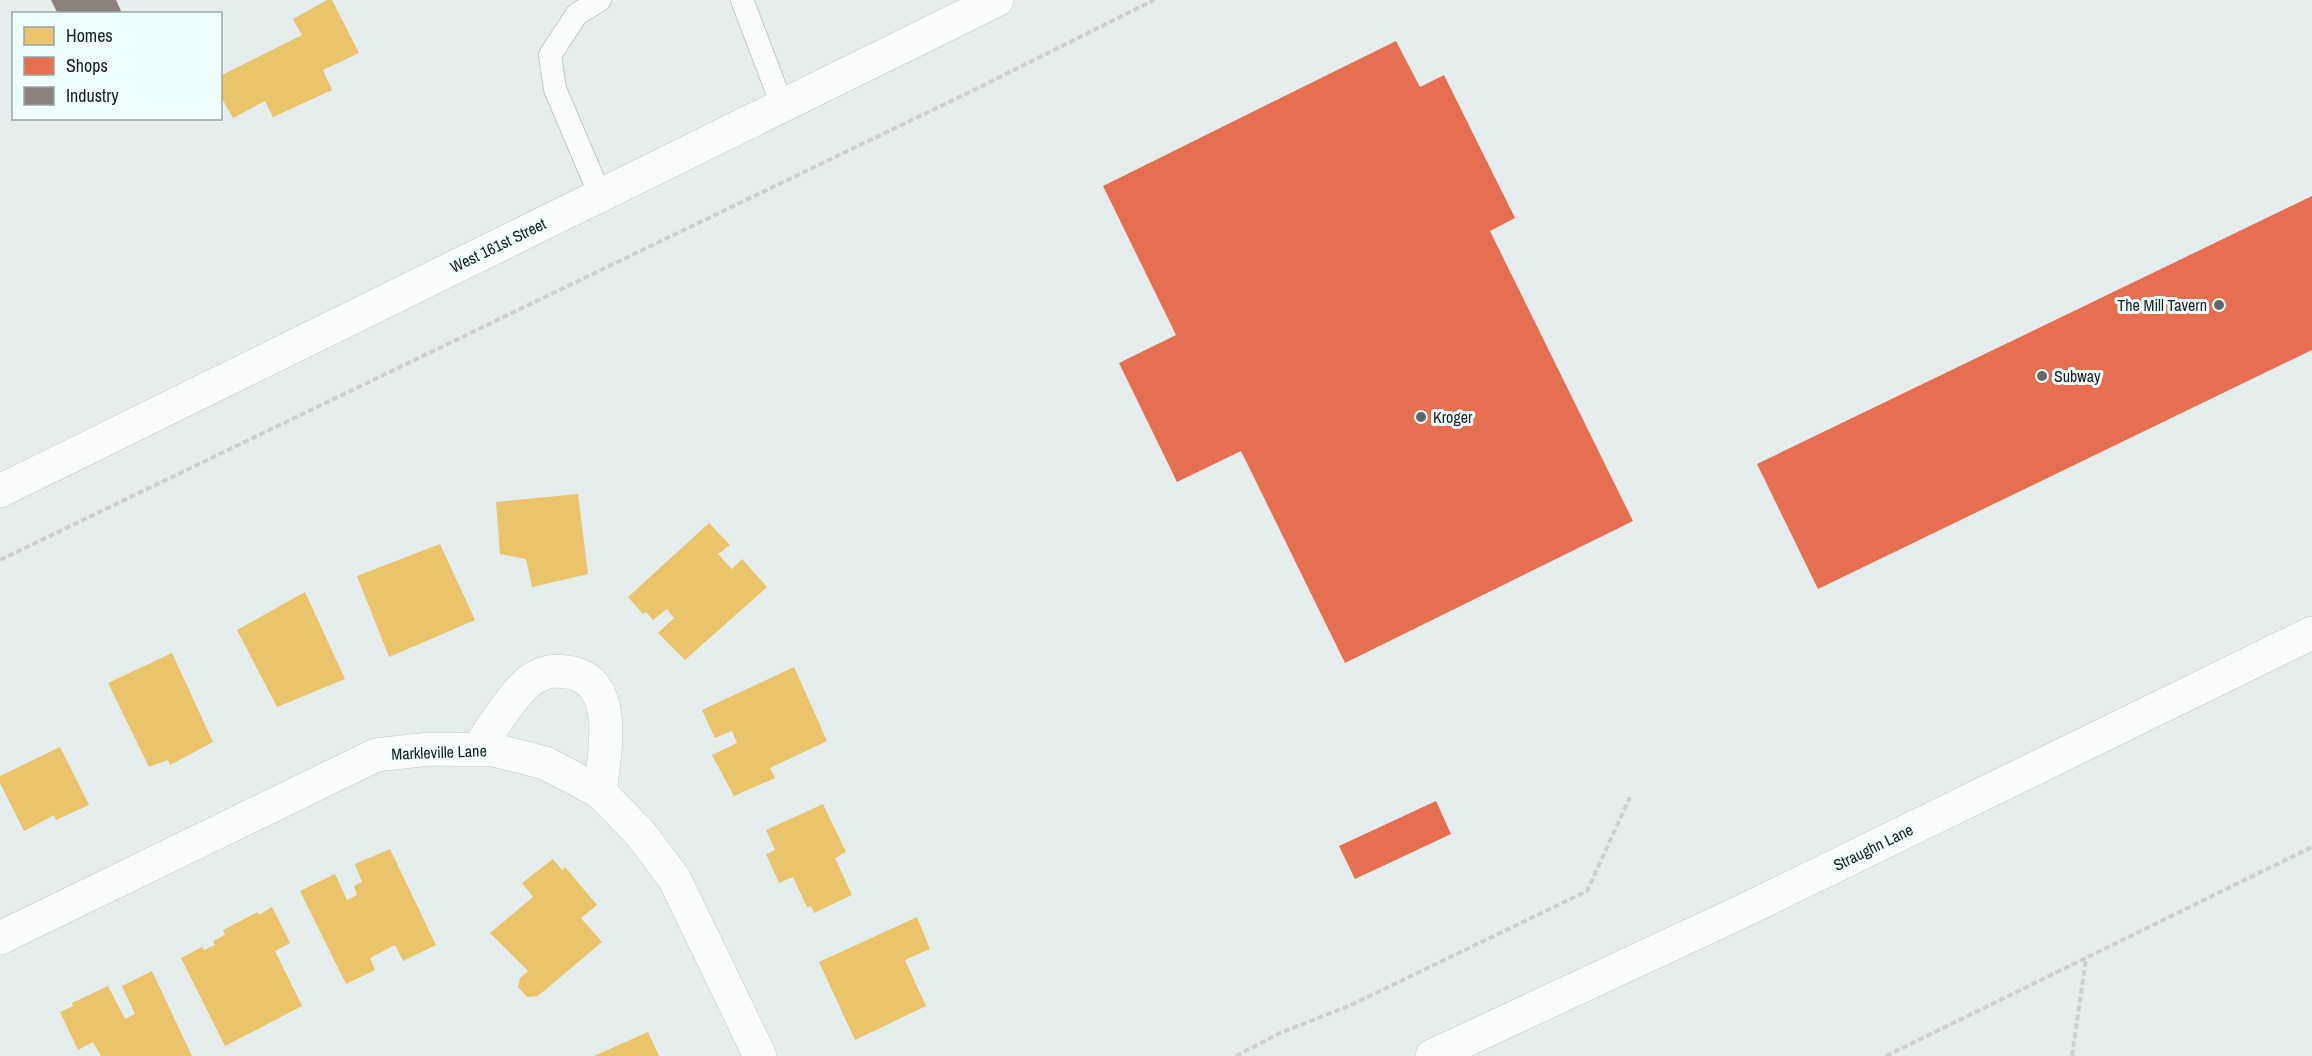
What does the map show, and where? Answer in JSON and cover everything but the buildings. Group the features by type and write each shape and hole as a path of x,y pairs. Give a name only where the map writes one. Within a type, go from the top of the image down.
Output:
{"street":[{"name":"West 161st Street","path":"0,491 997,0"},
{"name":"Straughn Lane","path":"1432,1056 1747,909 2312,633"},
{"path":"477,750 507,706 532,678 557,669 584,676 601,695 607,739 600,792"},
{"name":"Markleville Lane","path":"0,938 376,755 429,749 494,750 544,763 600,792 640,833 674,878 760,1056"}],"lane":[{"path":"600,0 577,14 550,55 555,89 600,195"},
{"path":"742,0 782,105"}],"path":[{"path":"0,560 974,90 1154,0"},
{"path":"1236,1056 1280,1033 1351,1005 1587,891 1630,797"},
{"path":"1887,1056 2312,847"},
{"path":"2072,1056 2086,958"}],"place":[{"name":"The Mill Tavern","path":"2219,305"},
{"name":"Subway","path":"2042,376"},
{"name":"Kroger","path":"1421,417"}]}
